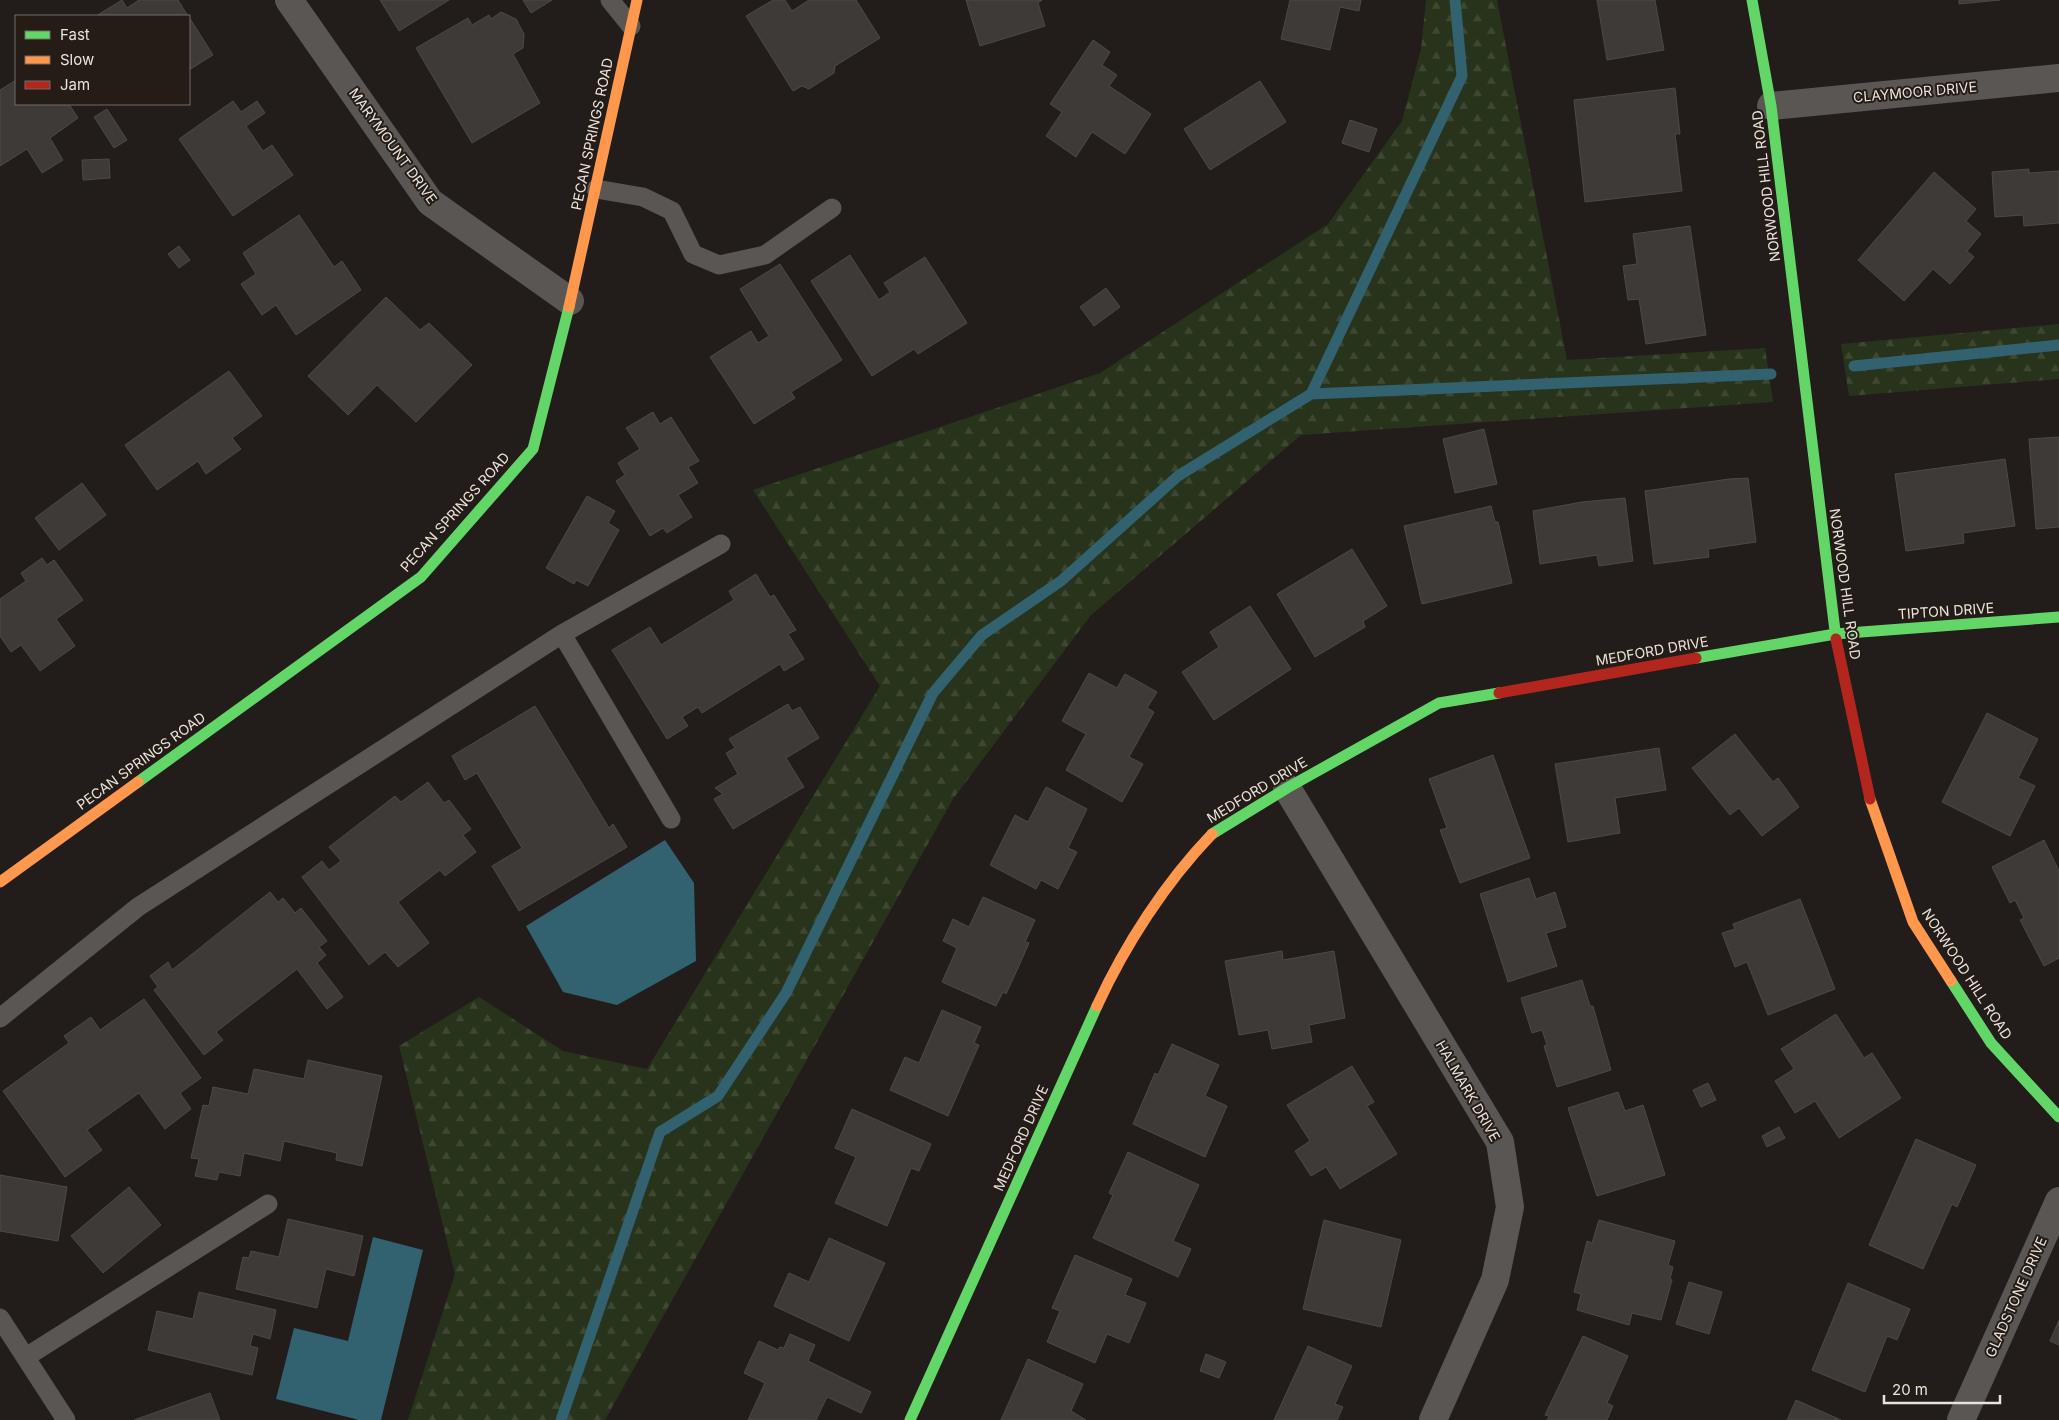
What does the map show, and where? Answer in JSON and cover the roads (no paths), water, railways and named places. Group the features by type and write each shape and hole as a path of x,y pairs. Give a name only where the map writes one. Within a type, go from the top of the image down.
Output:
{"street":[{"name":"MARYMOUNT DRIVE","path":"289,0 430,202 570,301"},
{"name":"PECAN SPRINGS ROAD","path":"0,882 421,577 533,449 596,189 637,0"},
{"name":"NORWOOD HILL ROAD","path":"1752,0 1771,106 1835,634 1867,790 1912,922 1991,1043 2059,1117"},
{"name":"CLAYMOOR DRIVE","path":"1771,106 2059,78"},
{"name":"TIPTON DRIVE","path":"1835,634 2059,617"},
{"name":"MEDFORD DRIVE","path":"910,1420 1113,972 1155,904 1211,835 1287,788 1439,703 1835,634"},
{"name":"HALMARK DRIVE","path":"1287,788 1500,1142 1510,1206 1494,1280 1433,1420"},
{"name":"GLADSTONE DRIVE","path":"1961,1420 2059,1201"}],"lane":[{"path":"610,0 632,26"},
{"path":"596,189 643,197 672,211 693,254 719,265 766,255 832,208"},
{"path":"0,1018 138,907 562,634 721,544"},
{"path":"562,634 672,819"},
{"path":"26,1357 268,1204"},
{"path":"0,1318 66,1420"}],"water":[{"path":"665,840 694,883 696,961 617,1005 563,992 526,926"},
{"path":"373,1237 423,1250 381,1420 359,1420 276,1399 294,1328 348,1341"}],"waterway":[{"path":"561,1420 660,1132 718,1096 786,993 933,693 982,635 1061,581 1178,476 1311,394 1462,76 1455,0"},
{"path":"1854,366 2059,345"},
{"path":"1311,394 1771,374"}]}
